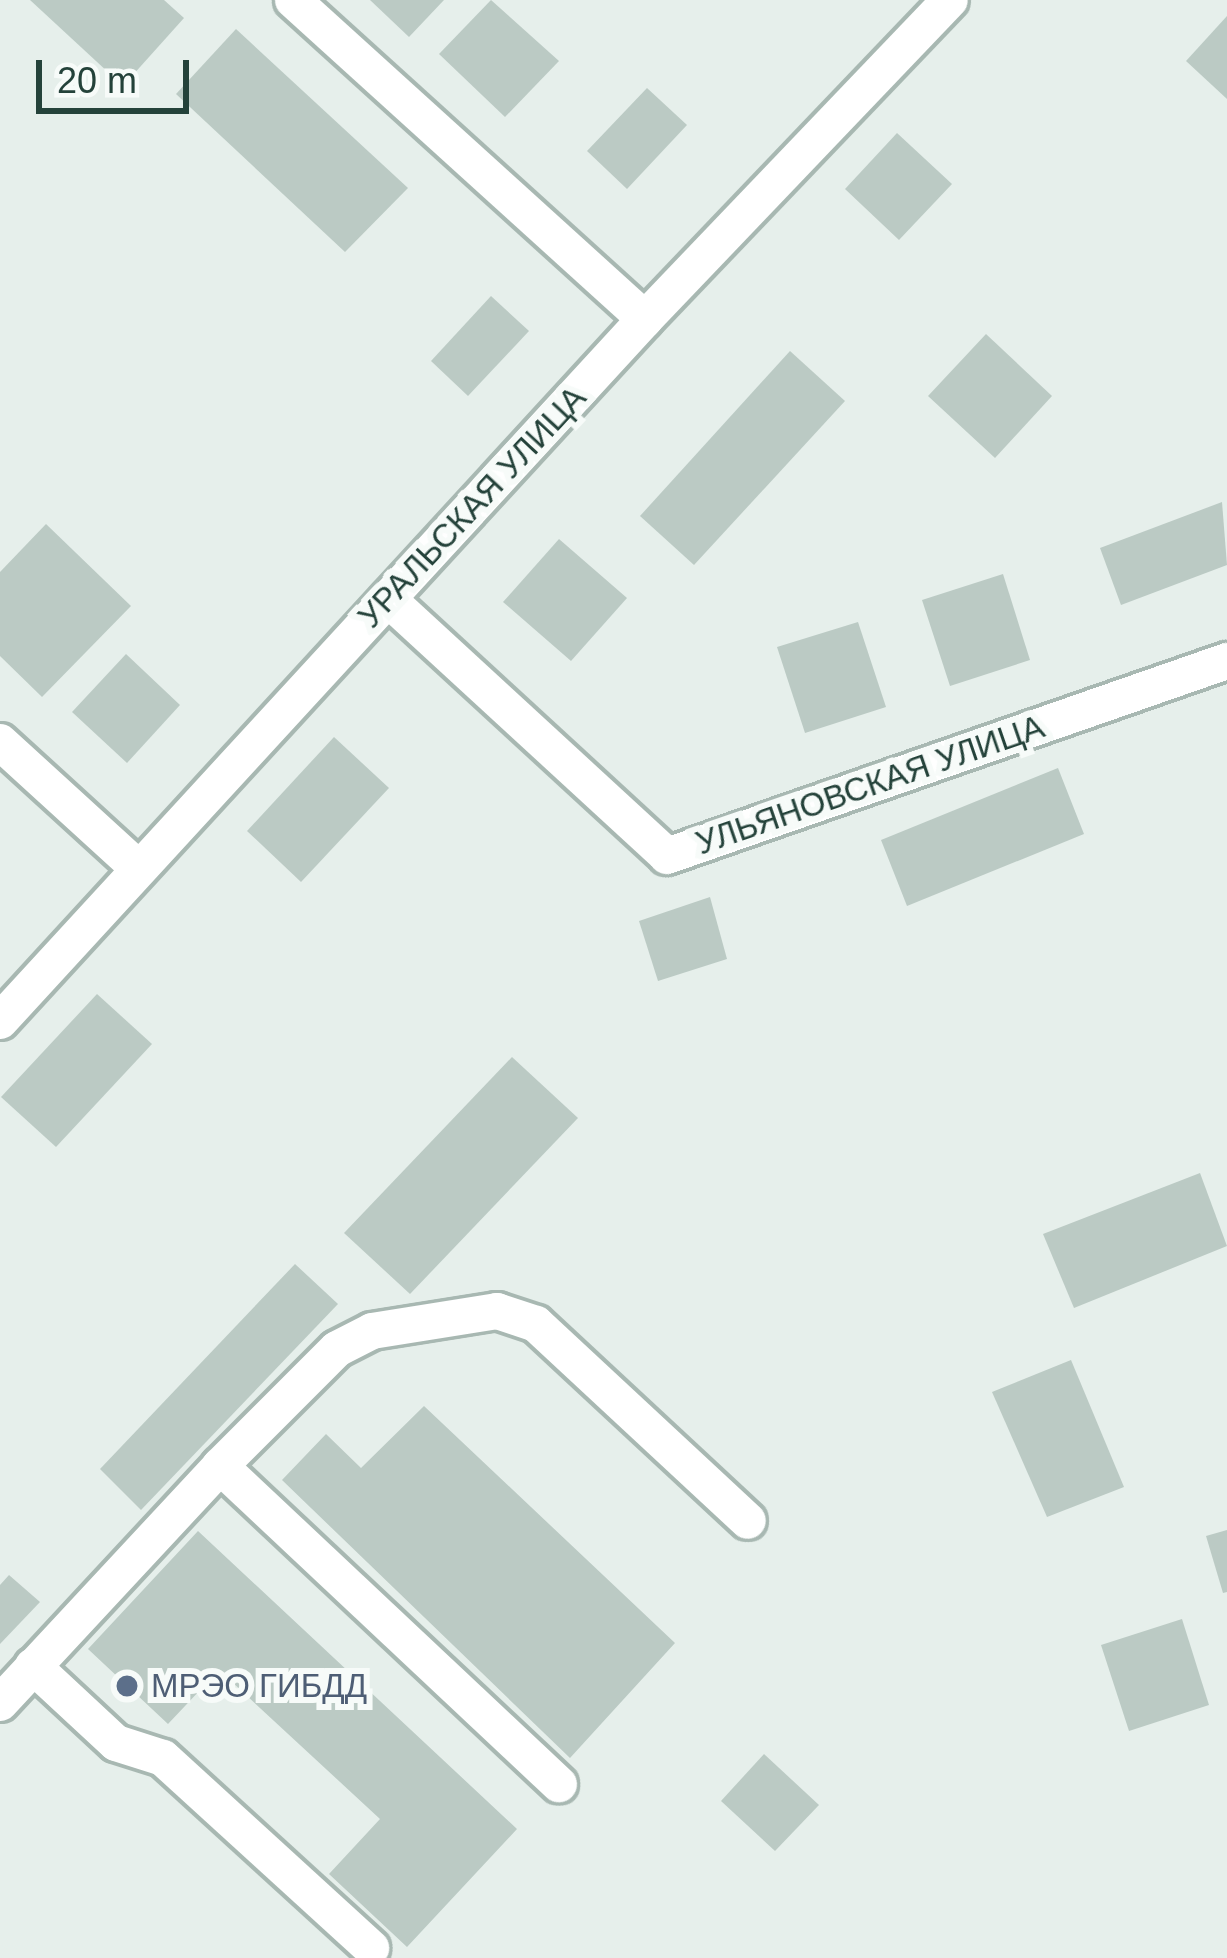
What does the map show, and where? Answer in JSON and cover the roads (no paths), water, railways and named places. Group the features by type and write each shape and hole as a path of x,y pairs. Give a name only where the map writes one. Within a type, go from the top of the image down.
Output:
{"street":[{"path":"293,0 645,319"},
{"name":"УРАЛЬСКАЯ УЛИЦА","path":"0,1021 136,867 645,319 950,0"},
{"name":"УЛЬЯНОВСКАЯ УЛИЦА","path":"388,599 667,856 1227,662"},
{"path":"0,742 136,867"},
{"path":"0,1702 220,1466 337,1349 372,1331 496,1311 536,1324 748,1520"},
{"path":"220,1466 559,1784"},
{"path":"33,1666 116,1743 163,1759 371,1948"}],"place":[{"name":"МРЭО ГИБДД","path":"127,1686"}]}
